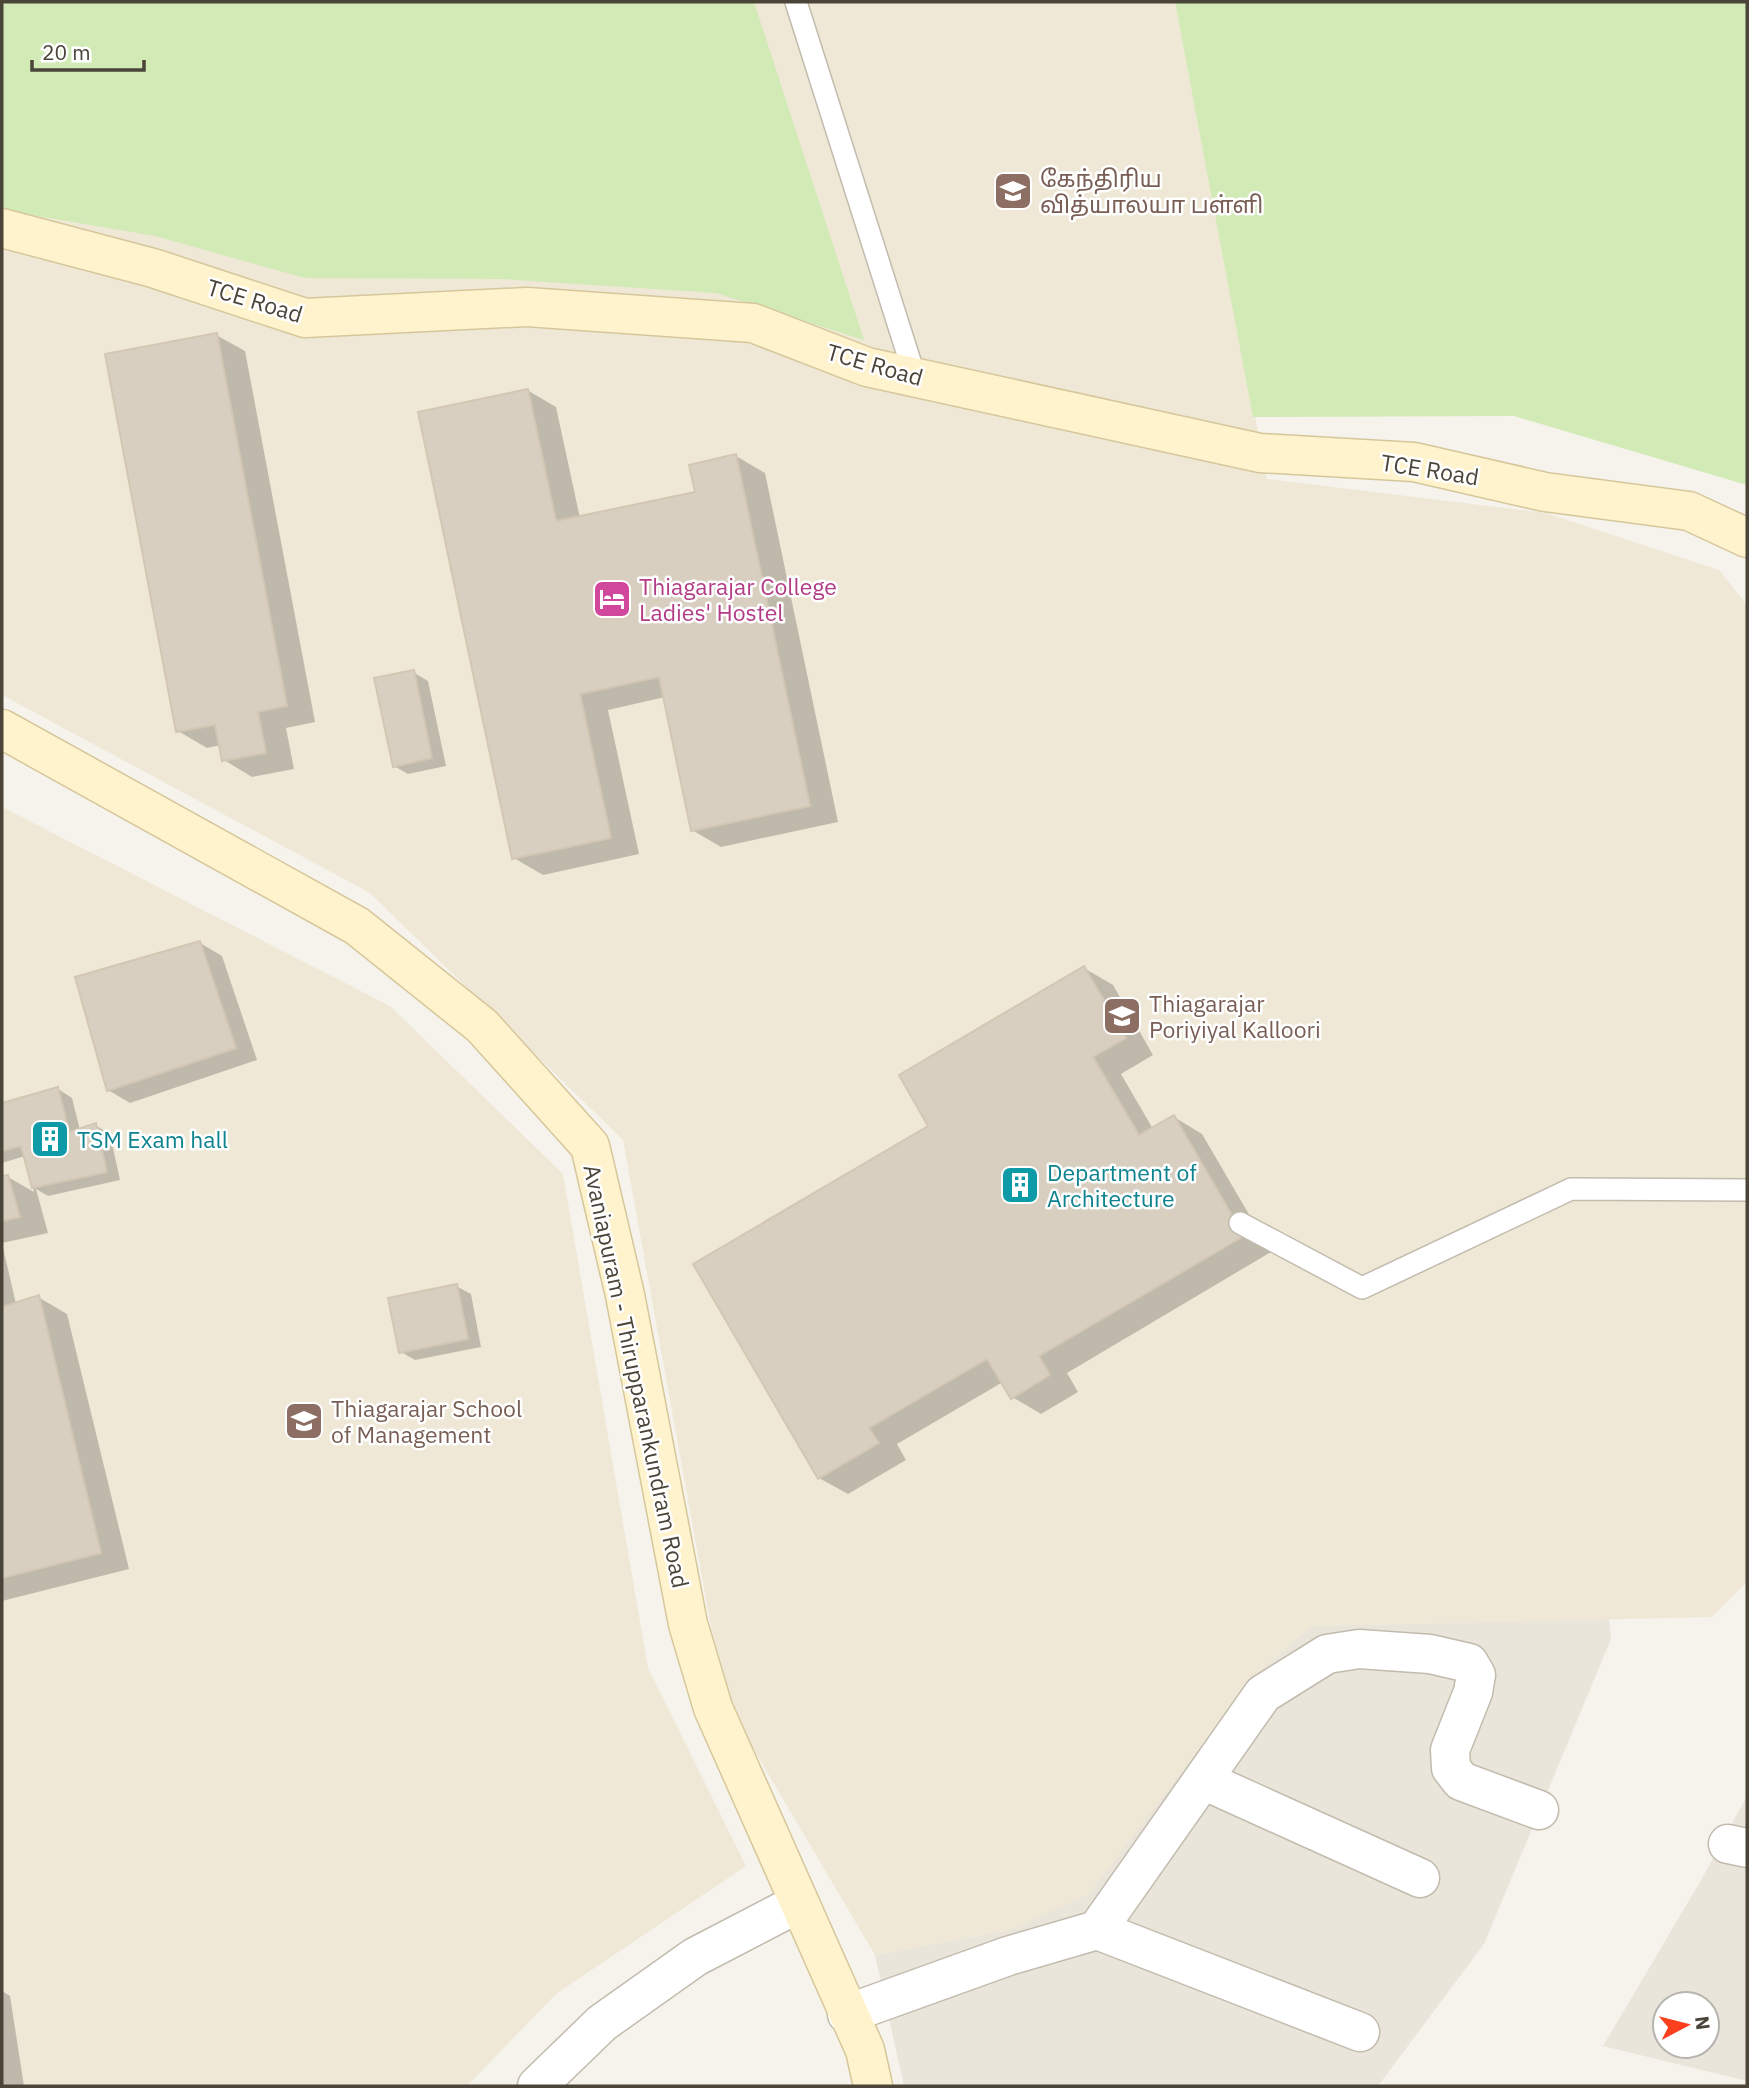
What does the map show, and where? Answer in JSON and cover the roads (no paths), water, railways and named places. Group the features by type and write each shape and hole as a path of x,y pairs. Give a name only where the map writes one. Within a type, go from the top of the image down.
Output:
{"street":[{"name":"TCE Road","path":"2,228 153,268 305,318 527,307 753,323 867,367 1260,453 1414,462 1545,492 1689,511 1747,538"},
{"name":"Avaniapuram - Thirupparankundram Road","path":"2,729 357,926 482,1026 590,1146 625,1295 688,1624 713,1708 865,2050 873,2086"},
{"path":"1097,1930 1263,1694 1326,1654 1359,1649 1430,1654 1469,1663 1476,1675 1473,1692 1450,1750 1451,1768 1461,1781 1539,1810"},
{"path":"1203,1780 1420,1878"},
{"path":"537,2086 603,2022 695,1957 799,1903"},
{"path":"847,2014 1008,1955 1097,1930 1360,2032"}],"lane":[{"path":"796,2 915,377"},
{"path":"1240,1223 1362,1288 1571,1189 1747,1190"}],"place":[{"name":"கேந்திரிய வித்யாலயா பள்ளி","path":"1013,191"},
{"name":"Thiagarajar College Ladies' Hostel","path":"612,599"},
{"name":"Thiagarajar Poriyiyal Kalloori","path":"1122,1016"},
{"name":"TSM Exam hall","path":"50,1139"},
{"name":"Department of Architecture","path":"1020,1185"},
{"name":"Thiagarajar School of Management","path":"304,1421"}]}
